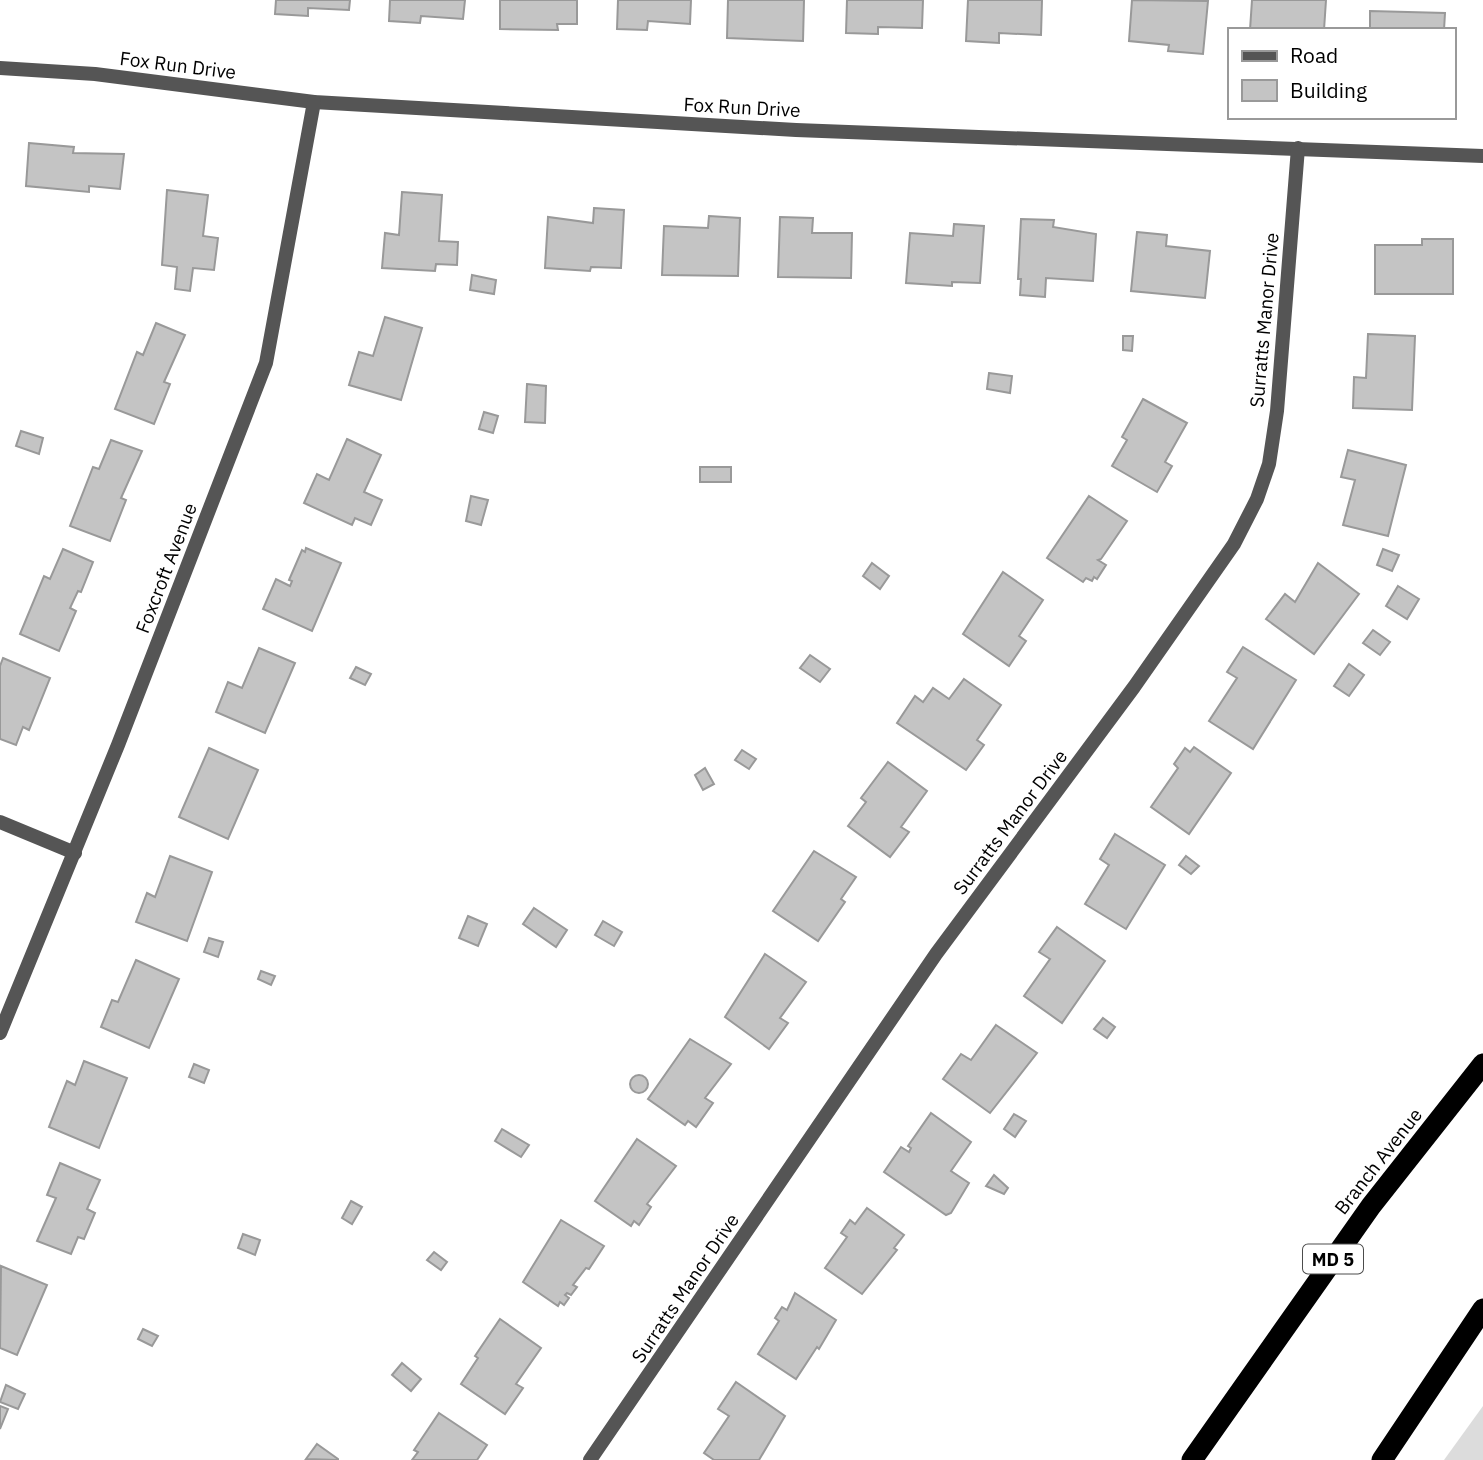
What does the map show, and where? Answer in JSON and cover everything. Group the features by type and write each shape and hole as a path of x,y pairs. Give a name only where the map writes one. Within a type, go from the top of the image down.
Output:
{"highway":[{"name":"Branch Avenue","path":"1192,1460 1371,1206 1483,1064"},
{"path":"1382,1460 1483,1308"}],"street":[{"name":"Fox Run Drive","path":"0,68 95,74 314,102 796,130 1483,156"},
{"name":"Foxcroft Avenue","path":"0,1033 75,853 266,363 314,102"},
{"name":"Surratts Manor Drive","path":"590,1460 936,954 1134,687 1234,544 1257,499 1269,464 1277,411 1298,148"},
{"path":"0,822 75,853"}],"shaded area":[{"path":"1483,1406 1483,1460 1444,1460"}],"building":[{"path":"276,0 350,0 349,10 308,8 308,16 275,14"},
{"path":"390,0 465,0 463,19 421,16 420,23 389,21"},
{"path":"500,0 577,0 577,24 557,24 558,30 500,29"},
{"path":"618,0 691,0 690,24 648,21 647,30 617,29"},
{"path":"728,0 804,0 803,41 727,38"},
{"path":"847,0 923,0 922,28 878,27 878,34 846,33"},
{"path":"968,0 1042,0 1041,35 999,33 999,43 966,41"},
{"path":"1132,0 1208,1 1203,54 1168,51 1169,45 1129,41"},
{"path":"1252,0 1326,0 1324,28 1250,28"},
{"path":"1370,11 1445,13 1444,28 1370,28"},
{"path":"29,143 74,147 73,153 124,154 120,189 89,186 89,192 26,186"},
{"path":"167,190 208,195 203,236 218,238 214,270 193,268 190,291 175,289 177,267 162,265"},
{"path":"402,192 442,195 439,241 458,242 457,265 436,264 435,271 382,268 385,233 399,235"},
{"path":"594,208 624,210 621,268 591,267 590,271 545,268 548,217 593,223"},
{"path":"709,216 740,218 738,276 662,275 664,226 708,228"},
{"path":"780,217 813,218 812,233 852,233 851,278 778,277"},
{"path":"1021,219 1054,220 1053,227 1096,234 1093,281 1046,278 1045,297 1020,295 1021,279 1018,279"},
{"path":"954,224 984,226 980,283 952,282 952,286 906,283 910,233 953,236"},
{"path":"1137,232 1167,235 1166,246 1210,251 1205,298 1131,291"},
{"path":"1422,239 1453,239 1453,294 1375,294 1375,245 1422,245"},
{"path":"472,275 496,280 494,294 470,290"},
{"path":"385,317 422,328 401,400 349,385 359,352 373,356"},
{"path":"156,323 185,335 164,382 170,384 154,424 115,409 137,352 143,355"},
{"path":"1368,334 1415,336 1412,410 1353,408 1354,377 1366,378"},
{"path":"1123,336 1133,336 1132,351 1123,350"},
{"path":"989,373 1012,376 1010,393 987,389"},
{"path":"527,384 546,386 545,423 525,422"},
{"path":"1143,399 1187,423 1165,462 1172,466 1157,492 1112,466 1127,440 1122,437"},
{"path":"484,412 498,416 493,433 479,429"},
{"path":"21,431 43,438 39,454 16,446"},
{"path":"347,439 381,455 364,492 382,500 371,525 355,518 352,525 304,503 317,474 329,480"},
{"path":"111,440 142,451 121,498 126,500 110,541 70,526 93,467 99,469"},
{"path":"1348,450 1406,465 1388,536 1343,525 1355,480 1341,477"},
{"path":"700,467 731,467 731,482 700,482"},
{"path":"471,496 488,500 481,525 466,521"},
{"path":"1089,496 1127,521 1098,560 1106,565 1097,579 1094,577 1092,581 1086,578 1083,582 1047,558"},
{"path":"306,548 341,563 312,631 263,609 276,579 290,586 292,581 289,580 302,550 305,552"},
{"path":"63,549 93,562 81,592 78,591 70,608 76,611 59,651 20,634 44,576 50,579"},
{"path":"1383,549 1399,555 1392,571 1377,565"},
{"path":"872,563 889,576 880,589 863,576"},
{"path":"1318,563 1359,594 1314,654 1266,619 1285,594 1295,602"},
{"path":"1003,572 1043,600 1019,636 1026,641 1009,666 963,634"},
{"path":"1398,586 1419,599 1407,619 1386,606"},
{"path":"1373,630 1390,642 1380,655 1363,643"},
{"path":"1243,647 1296,680 1253,749 1209,721 1237,678 1227,672"},
{"path":"259,648 295,663 265,733 216,712 228,682 242,688"},
{"path":"810,655 830,669 820,682 800,668"},
{"path":"3,658 50,678 29,730 23,727 16,745 0,739 0,666"},
{"path":"1349,664 1364,675 1349,696 1334,686"},
{"path":"356,667 371,674 365,685 350,678"},
{"path":"964,679 1001,705 977,740 984,745 966,770 897,723 915,696 923,702 933,688 949,699"},
{"path":"1194,747 1231,773 1189,834 1151,807 1178,768 1174,764 1185,748 1190,752"},
{"path":"209,748 258,770 228,839 179,817"},
{"path":"742,750 756,759 749,769 735,760"},
{"path":"888,762 927,791 901,827 909,832 890,857 848,826 866,802 861,798"},
{"path":"705,768 714,784 703,790 695,775"},
{"path":"1115,834 1165,865 1126,929 1085,904 1109,865 1100,859"},
{"path":"814,851 856,877 841,899 845,902 818,941 773,911"},
{"path":"170,856 212,872 187,941 136,922 147,893 155,897"},
{"path":"1186,856 1199,866 1191,874 1179,865"},
{"path":"534,908 567,930 556,947 523,924"},
{"path":"468,916 487,924 478,946 459,938"},
{"path":"603,921 622,932 614,946 595,935"},
{"path":"1057,927 1105,961 1062,1023 1024,996 1050,959 1039,952"},
{"path":"209,938 223,942 218,957 204,952"},
{"path":"765,954 806,982 780,1018 788,1023 769,1049 725,1017"},
{"path":"136,960 179,979 149,1048 101,1027 112,1000 118,1002"},
{"path":"261,971 275,976 271,985 258,979"},
{"path":"1103,1018 1115,1027 1107,1038 1094,1029"},
{"path":"996,1025 1037,1053 990,1113 943,1079 961,1054 971,1060"},
{"path":"690,1039 731,1064 705,1098 713,1103 696,1127 688,1121 685,1125 648,1099"},
{"path":"84,1061 127,1078 99,1148 49,1127 67,1081 75,1085"},
{"path":"194,1064 209,1070 204,1083 189,1077"},
{"path":"639,1075 645,1078 648,1084 645,1090 639,1093 633,1090 630,1084 633,1078"},
{"path":"931,1113 971,1142 951,1171 969,1183 951,1213 946,1215 884,1172 901,1147 909,1152 911,1148 908,1146"},
{"path":"1014,1114 1026,1121 1015,1137 1004,1129"},
{"path":"502,1129 529,1145 521,1157 495,1141"},
{"path":"637,1139 676,1166 647,1204 651,1207 639,1225 634,1221 631,1226 595,1201"},
{"path":"60,1163 100,1180 87,1209 95,1213 84,1239 78,1237 71,1254 37,1241 56,1198 47,1195"},
{"path":"994,1175 1008,1188 1004,1194 986,1186"},
{"path":"351,1201 362,1207 352,1224 342,1218"},
{"path":"867,1208 904,1235 894,1248 897,1250 862,1294 825,1268 847,1237 841,1233 850,1220 855,1224"},
{"path":"561,1220 604,1246 589,1269 586,1268 573,1285 577,1287 571,1295 565,1295 569,1298 564,1305 560,1302 558,1306 523,1282"},
{"path":"243,1234 260,1240 255,1255 238,1248"},
{"path":"434,1252 447,1262 441,1270 427,1260"},
{"path":"1,1266 47,1285 17,1355 0,1348"},
{"path":"795,1293 836,1320 819,1349 817,1347 796,1379 758,1354 779,1321 775,1318 782,1307 787,1310"},
{"path":"500,1319 541,1348 516,1384 523,1388 505,1414 461,1384 478,1358 475,1356"},
{"path":"143,1329 158,1336 152,1346 138,1339"},
{"path":"402,1363 421,1379 411,1391 392,1375"},
{"path":"736,1382 785,1416 759,1460 714,1460 704,1453 729,1416 718,1409"},
{"path":"6,1385 25,1394 18,1409 0,1402"},
{"path":"0,1406 8,1409 0,1429"},
{"path":"439,1413 487,1445 477,1460 412,1460 418,1452 414,1450"},
{"path":"317,1444 338,1459 338,1460 306,1459"}]}
